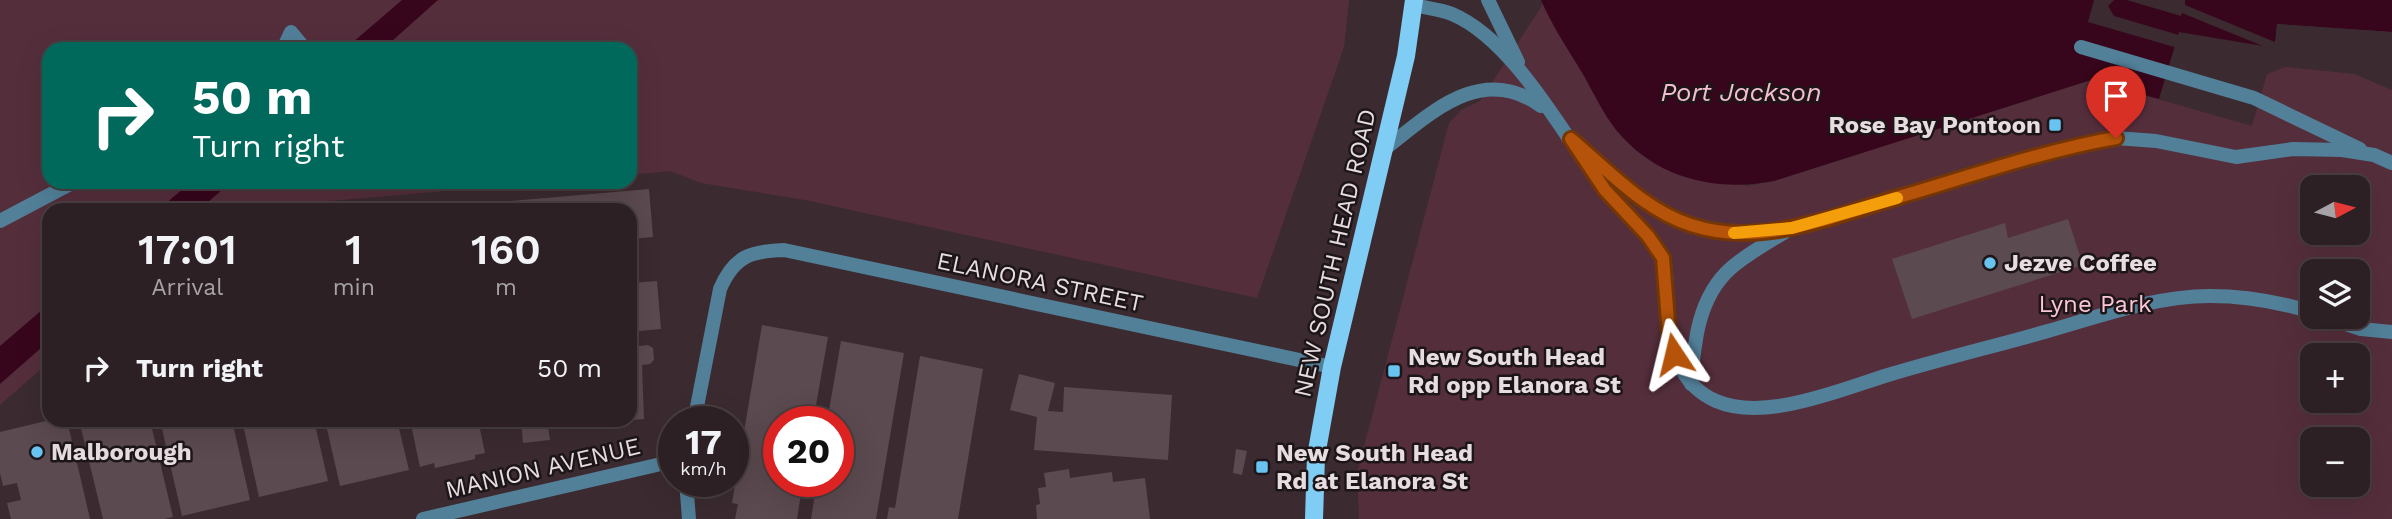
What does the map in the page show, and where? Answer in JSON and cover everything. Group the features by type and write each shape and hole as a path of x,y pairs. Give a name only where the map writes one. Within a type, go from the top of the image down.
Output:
{"main road":[{"name":"NEW SOUTH HEAD ROAD","path":"1314,519 1316,456 1332,367 1406,56 1413,3"}],"street":[{"path":"1488,0 1529,84"},
{"path":"1413,3 1468,22 1492,41 1556,117 1605,190 1648,236 1663,258 1669,334 1681,370 1691,384 1717,402 1760,407 1816,398 2076,323 2177,299 2240,297 2300,310"},
{"path":"286,42 291,32 299,42"},
{"path":"2081,47 2254,98 2392,163"},
{"path":"1382,151 1448,102 1463,94 1478,91 1501,89 1518,93 1529,97 1556,117"},
{"path":"1571,139 1636,195 1657,209 1689,225 1738,233 1792,228 2062,150 2116,138 2156,141 2236,157 2293,149 2342,150 2374,155"},
{"path":"0,221 61,189"},
{"path":"1691,384 1695,337 1705,304 1715,286 1744,257 1792,228"},
{"name":"ELANORA STREET","path":"697,406 716,301 725,278 740,259 761,251 784,250 1332,367"},
{"path":"2369,329 2392,332"},
{"name":"MANION AVENUE","path":"423,519 658,465"},
{"path":"687,497 689,519"}],"green space":[{"path":"0,0 1349,0 1344,47 1257,298 805,200 701,183 670,171 637,174 637,42 42,42 42,189 468,189 307,203 42,203 42,368 0,405"},
{"name":"Lyne Park","path":"1543,4 1616,130 1637,151 1747,186 1774,181 2091,80 2252,126 2267,74 2285,67 2354,74 2392,90 2392,519 1359,519 1357,473 1449,123 1461,110 1480,101"}],"water":[{"path":"402,0 438,0 391,42 353,42"},
{"name":"Port Jackson","path":"1541,0 2392,0 2392,32 2277,24 2275,48 2179,32 2159,99 2091,80 1774,181 1731,185 1709,183 1669,171 1650,161 1633,147 1608,118 1555,29"},
{"path":"183,189 223,189 207,203 166,203"},
{"path":"42,310 42,347 0,384 0,346"}],"pier":[{"path":"2094,0 2114,0 2108,6 2114,16 2182,36 2178,48 2088,22"},
{"path":"2127,0 2185,0 2185,5 2275,42 2277,24 2392,32 2392,36 2280,28 2279,48 2275,51 2182,13 2181,16"}],"building":[{"path":"649,189 653,237 637,238 637,203 498,202"},
{"path":"2068,219 2083,265 1912,319 1892,259 2005,223 2008,238"},
{"path":"657,281 661,329 637,331 637,282"},
{"path":"762,325 828,337 816,406 763,406 763,497 800,497 797,519 735,519 738,504 732,503 733,497 749,497 748,406"},
{"path":"841,341 904,353 876,519 811,519 814,497 854,497 854,406 830,406"},
{"path":"648,345 653,348 654,360 650,364 642,365 644,419 637,420 637,346"},
{"path":"920,356 983,369 958,519 887,519 889,507 895,508"},
{"path":"1019,374 1055,383 1048,411 1063,412 1064,387 1172,395 1168,460 1034,450 1037,417 1010,410"},
{"name":"Malborough","path":"42,422 42,427 69,427 90,519 11,519 7,503 21,500 17,483 3,486 0,473 0,432"},
{"path":"81,427 152,427 173,517 103,519"},
{"path":"162,427 234,427 250,500 182,516"},
{"path":"244,427 316,427 328,481 259,497"},
{"path":"327,427 399,427 409,470 340,486"},
{"path":"411,427 479,427 485,453 475,455 475,459 435,468 434,463 420,467"},
{"path":"522,427 548,427 550,440 523,443"},
{"path":"1236,449 1247,451 1242,475 1233,473"},
{"path":"1069,469 1070,478 1112,472 1113,482 1145,478 1150,519 1037,519 1036,505 1040,504 1038,488 1046,487 1044,473"}],"slow traffic":[{"path":"1734,233 1792,228 1897,198"}],"place":[{"name":"Rose Bay Pontoon","path":"2055,125"},
{"name":"Jezve Coffee","path":"1990,263"},
{"name":"New South Head Rd opp Elanora St","path":"1394,371"},
{"name":"Malborough","path":"37,452"},
{"name":"New South Head Rd at Elanora St","path":"1262,467"}],"route":[{"path":"1674,354 1669,334 1663,258 1657,246 1605,190 1571,139 1636,195 1672,217 1689,225 1721,232 1752,233 1792,228 2062,150 2116,138"}]}
